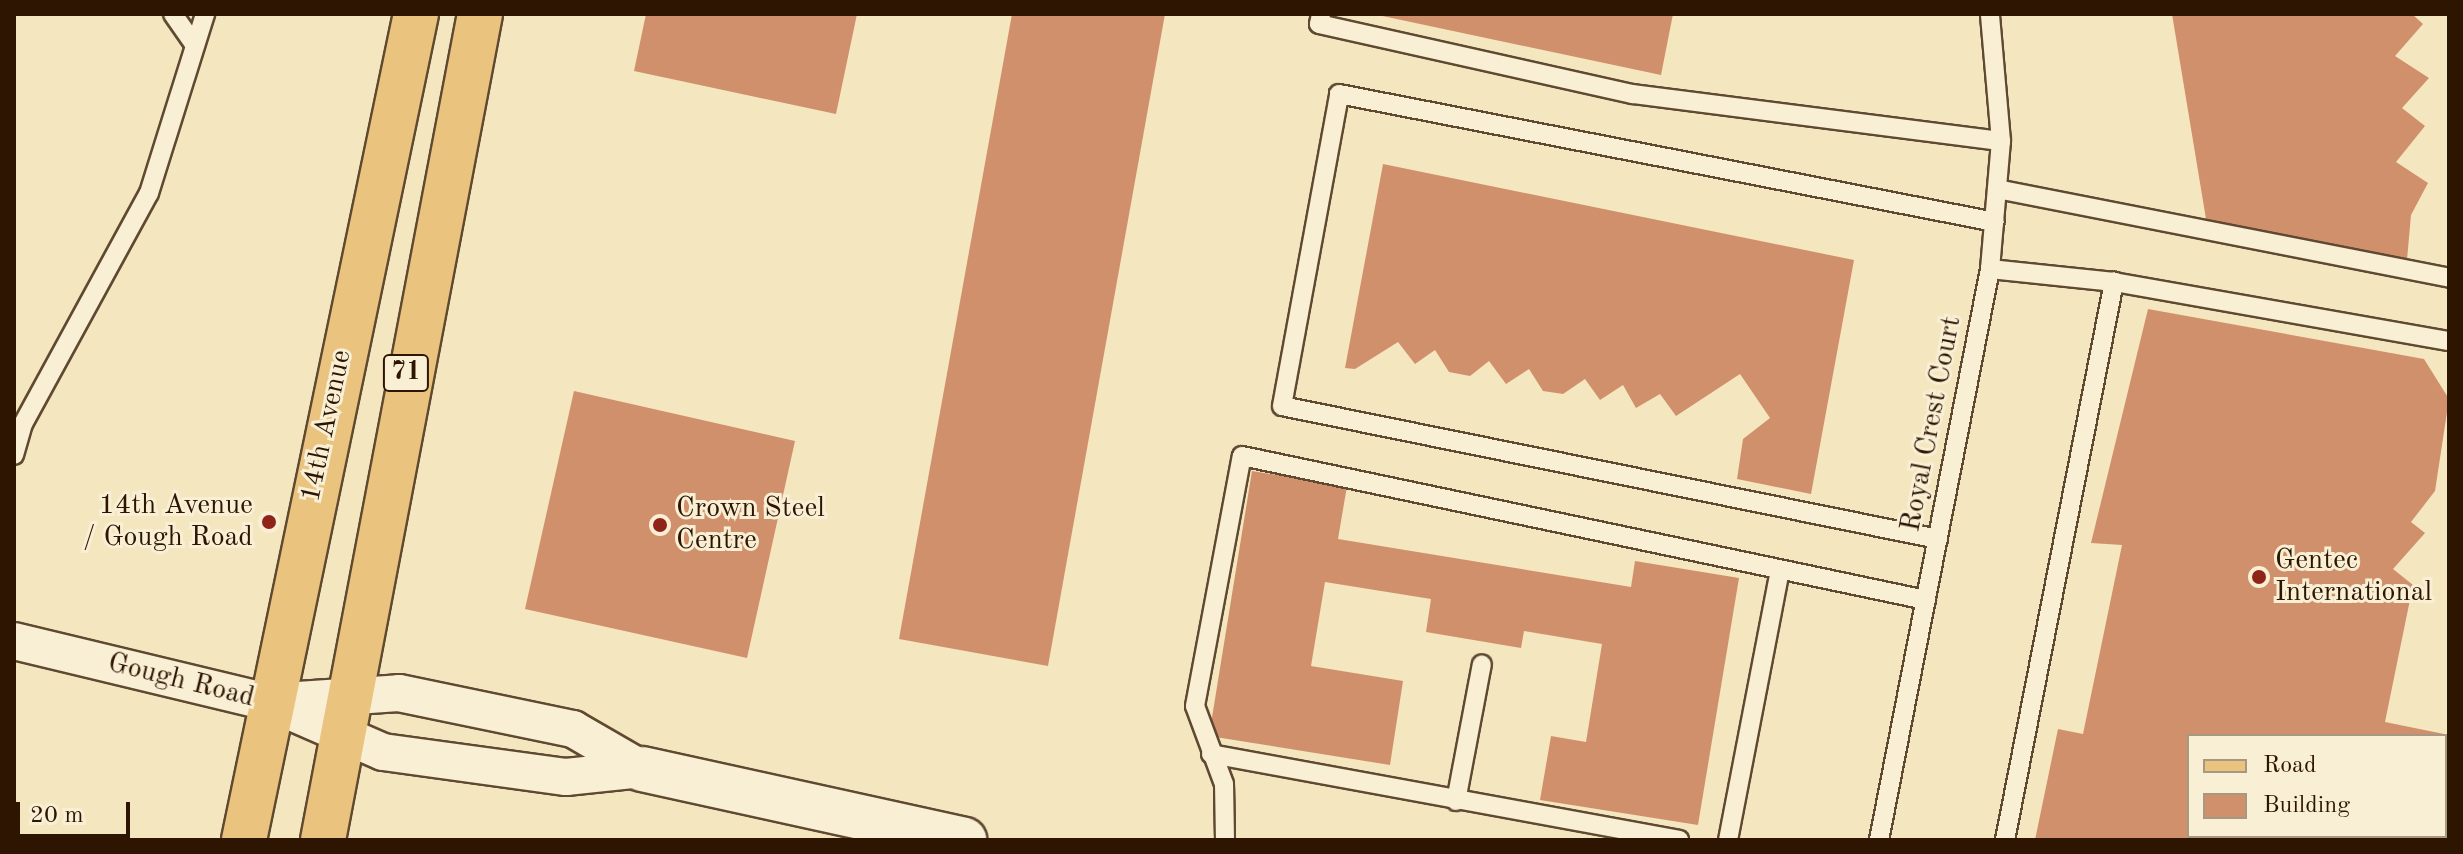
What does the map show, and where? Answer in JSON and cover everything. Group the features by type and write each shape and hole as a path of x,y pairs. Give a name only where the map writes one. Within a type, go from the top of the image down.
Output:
{"main road":[{"name":"14th Avenue","path":"244,840 268,702 416,14"},
{"name":"71","path":"323,840 480,14"}],"street":[{"name":"Gough Road","path":"14,641 268,702 347,715 383,752 566,777 642,769"},
{"path":"347,715 399,693 573,729 642,769 964,840"}],"lane":[{"path":"173,14 195,45"},
{"path":"14,455 23,424 149,193 205,14"},
{"path":"1321,14 1319,24 1633,94 2001,141"},
{"name":"Royal Crest Court","path":"1879,840 1990,269 2001,141 1990,14"},
{"path":"1938,539 1282,406 1339,94 1995,222"},
{"path":"1997,189 2449,278"},
{"path":"1990,269 2114,282 2449,341"},
{"path":"2005,840 2114,282"},
{"path":"1225,840 1229,814 1195,706 1242,456 1926,600"},
{"path":"1728,840 1780,570"},
{"path":"1456,801 1482,664"},
{"path":"1211,754 1679,840"}],"building":[{"path":"646,14 857,14 836,114 634,71"},
{"path":"1012,14 1165,14 1048,666 899,639"},
{"path":"1373,14 1673,14 1661,75"},
{"path":"2172,14 2412,14 2423,24 2395,56 2429,78 2402,108 2425,126 2396,162 2428,183 2411,215 2407,260 2206,219"},
{"path":"1383,164 1854,260 1811,494 1737,479 1743,439 1770,418 1740,374 1676,416 1660,394 1636,408 1623,385 1600,400 1585,379 1563,394 1543,391 1529,369 1506,384 1489,361 1470,376 1449,372 1435,350 1415,364 1398,342 1355,369 1345,368"},
{"name":"Gentec International","path":"2148,309 2424,359 2449,399 2435,491 2411,522 2425,533 2393,569 2413,585 2385,722 2444,734 2187,734 2187,838 2447,838 2447,821 2449,840 2035,840 2058,729 2083,734 2122,545 2091,543"},
{"name":"Crown Steel Centre","path":"574,391 795,441 747,658 525,609"},
{"path":"1252,471 1347,486 1338,539 1631,587 1635,561 1739,578 1698,825 1540,800 1551,736 1586,742 1602,644 1524,631 1521,648 1426,632 1431,599 1325,582 1311,666 1403,681 1390,765 1209,736"}],"place":[{"name":"14th Avenue / Gough Road","path":"269,522"},
{"name":"Crown Steel Centre","path":"660,525"},
{"name":"Gentec International","path":"2259,577"}]}
